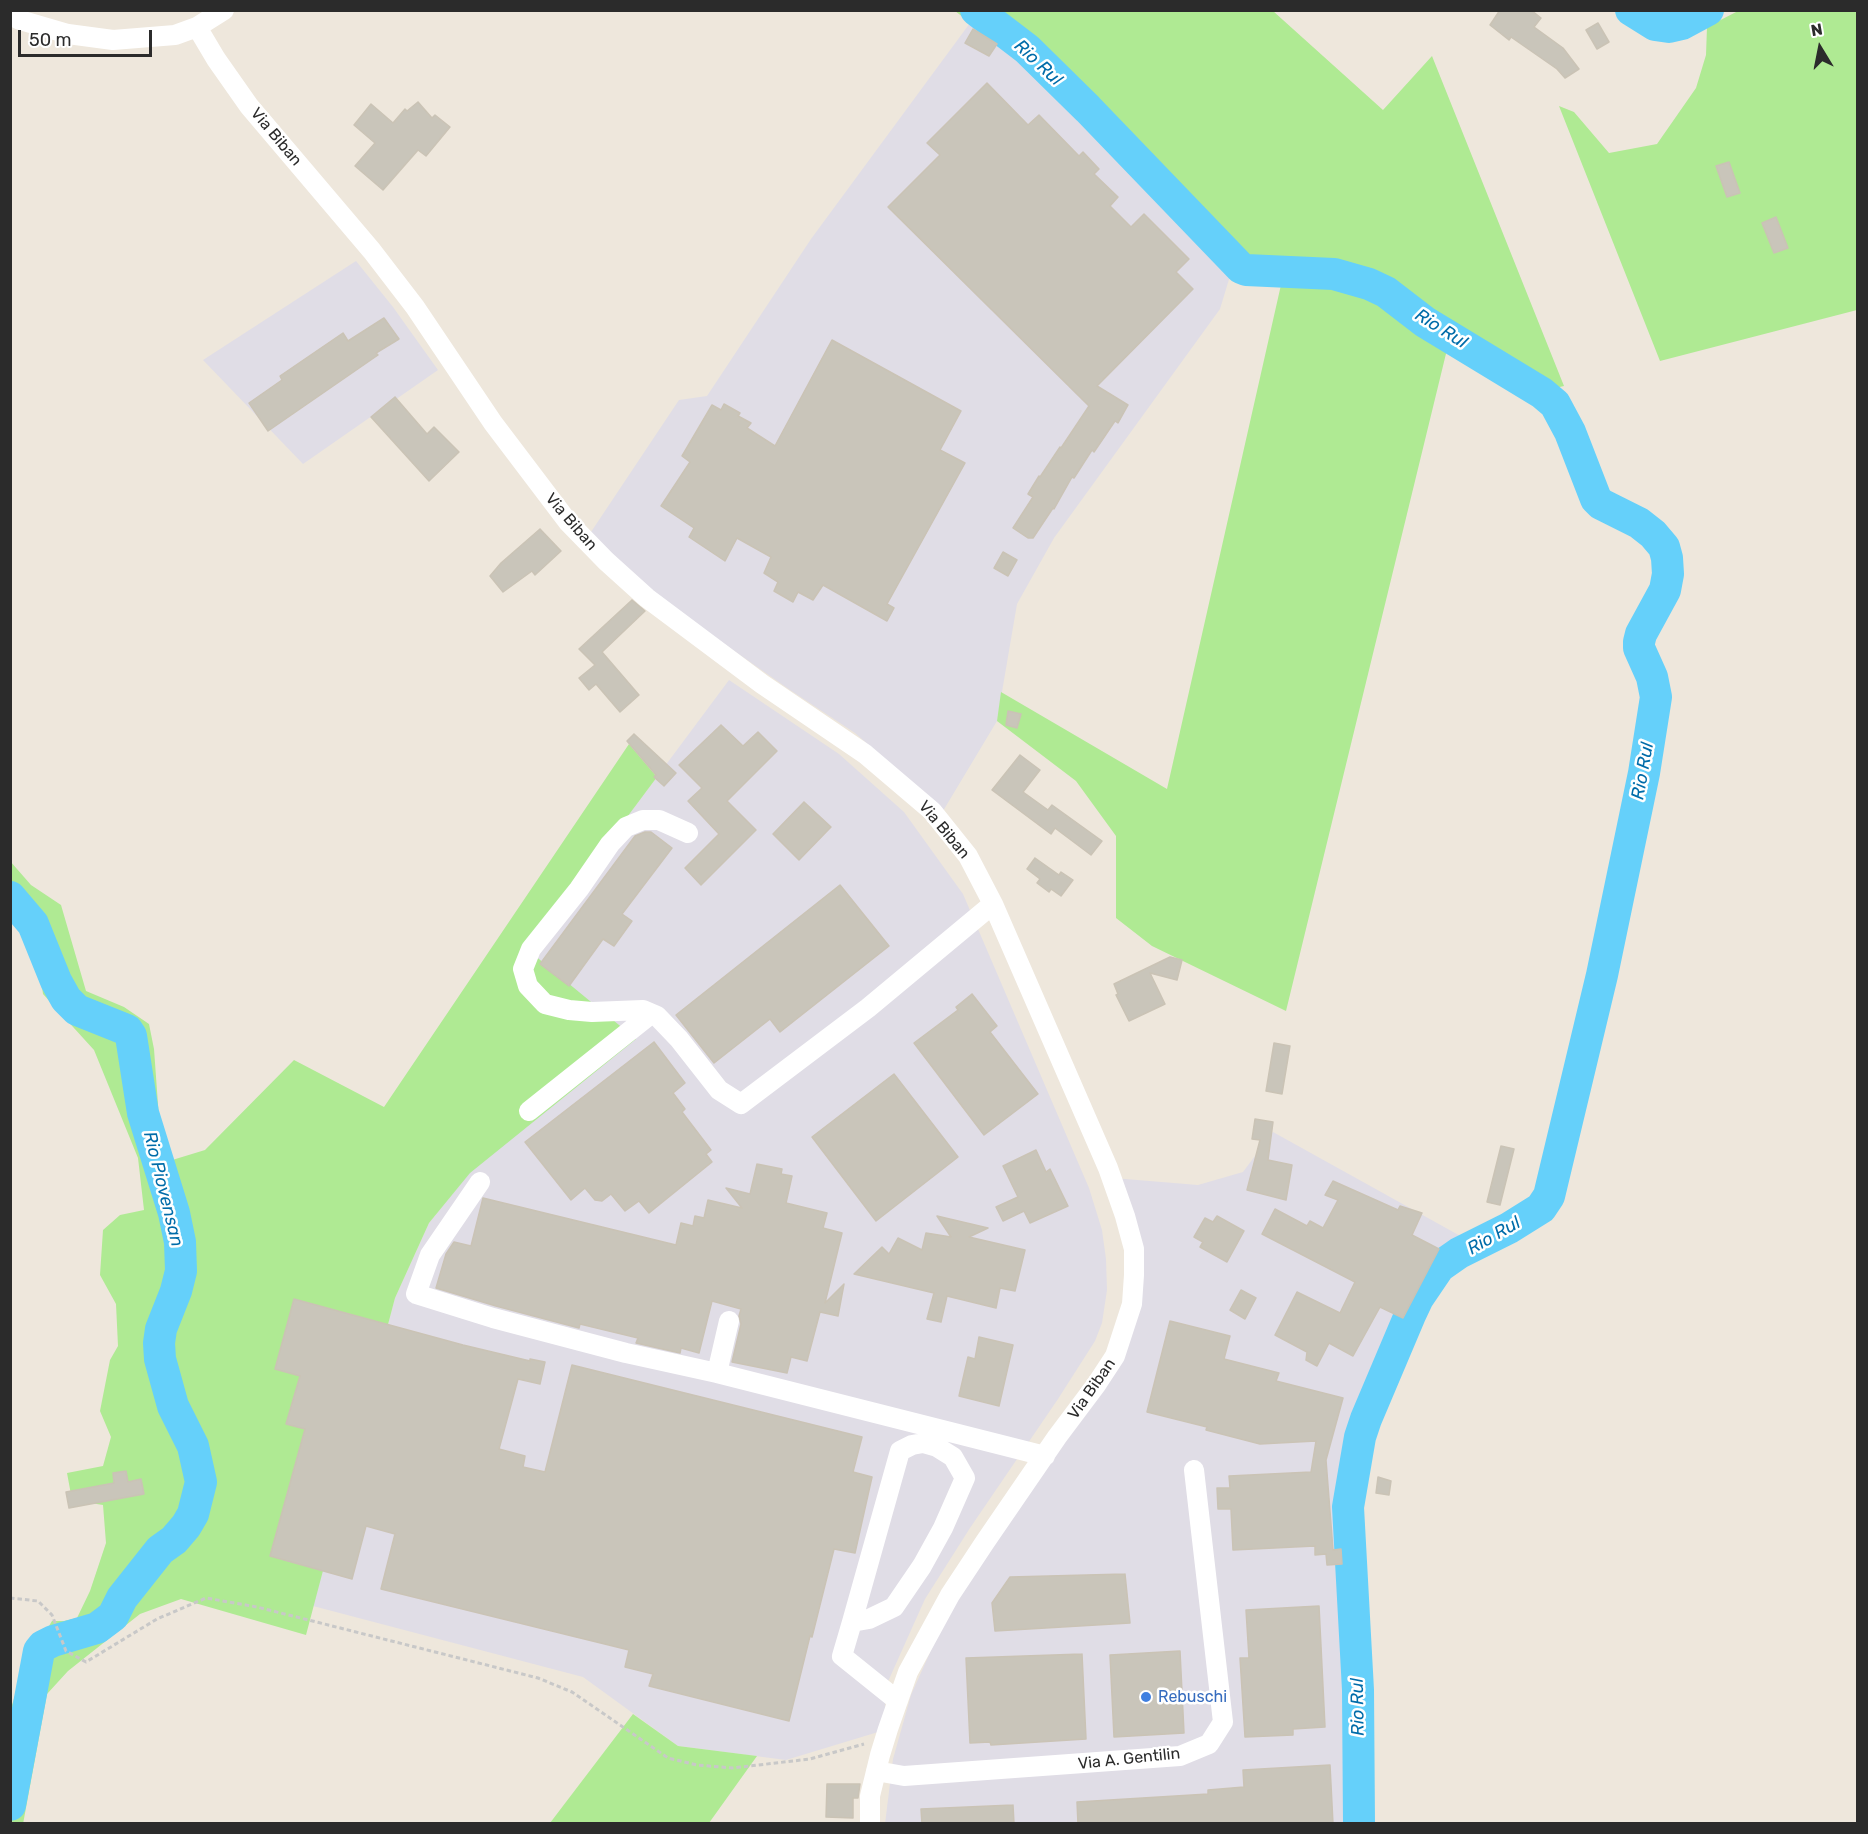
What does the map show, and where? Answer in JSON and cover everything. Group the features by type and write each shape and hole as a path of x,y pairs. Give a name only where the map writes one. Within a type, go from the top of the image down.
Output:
{"street":[{"path":"10,15 68,34 113,40 175,35 197,27 224,10"},
{"name":"Via Biban","path":"197,27 249,106 372,251 408,298 493,423 568,522 647,598 762,684 865,754 932,811 968,855 993,904 1108,1168 1134,1249 1132,1304 1115,1356 950,1595 908,1672 876,1771 870,1796 870,1824"},
{"path":"688,833 659,820 643,820 626,827 610,844 531,949 523,969 528,986 545,1004 569,1010 592,1012 643,1010 657,1016 679,1039 719,1090 741,1104 868,1008 993,904"},
{"path":"529,1111 651,1014"},
{"path":"480,1182 430,1255 416,1294 493,1318 626,1353 717,1372 1045,1455"},
{"path":"717,1372 729,1321"},
{"path":"852,1623 869,1619 894,1607 922,1566 943,1528 965,1478 953,1457 937,1447 923,1443 900,1451 842,1656 898,1701"},
{"name":"Via A. Gentilin","path":"876,1771 904,1776 1180,1756 1209,1744 1223,1722 1194,1470"}],"path":[{"path":"10,1598 38,1601 52,1615 66,1651 86,1662 157,1619 207,1598 256,1606 538,1678 572,1692 668,1758 697,1765 733,1768 810,1759 885,1738"}],"shaded area":[{"path":"970,23 1021,61 1084,123 1230,276 1220,309 1054,538 1017,604 997,721 940,816 923,793 855,733 690,620 629,573 589,535 679,400 707,396 811,239"},
{"path":"356,261 393,307 438,370 303,464 203,360"},
{"path":"729,680 839,754 904,812 963,894 1089,1188 1102,1230 1106,1259 1107,1290 1102,1323 1095,1341 925,1599 886,1686 885,1709 888,1729 786,1760 678,1746 583,1677 313,1606 395,1298 429,1223 469,1173 528,950"},
{"path":"1273,1132 1491,1253 1448,1277 1422,1316 1378,1421 1366,1465 1361,1514 1362,1589 1369,1694 1369,1823 885,1824 893,1759 911,1695 948,1612 1080,1414 1133,1292 1113,1178 1198,1185 1243,1172"}],"green space":[{"path":"955,11 1273,11 1383,110 1432,56 1564,386 1529,394 1452,329 1286,1011 1152,946 1116,918 1116,836 1076,781 997,721 1001,692 1167,789 1283,276 1265,273 1230,276 1084,123 1021,61"},
{"path":"1738,11 1857,11 1857,310 1660,361 1559,106 1574,112 1609,153 1657,144 1696,88 1706,55 1707,27"},
{"path":"629,744 657,777 528,950 636,1039 470,1173 429,1223 395,1298 306,1635 181,1599 140,1614 68,1671 47,1694 23,1824 11,1823 11,1708 24,1668 52,1621 77,1618 90,1591 106,1543 103,1505 72,1500 67,1473 103,1466 111,1437 100,1411 110,1360 118,1346 116,1304 100,1275 103,1230 120,1215 144,1210 138,1158 94,1050 43,994 38,960 11,910 10,861 31,885 61,905 86,991 124,1007 149,1024 154,1049 160,1132 169,1161 205,1150 294,1060 384,1107"},
{"path":"633,1714 678,1746 757,1756 709,1823 550,1823"}],"building":[{"path":"1500,10 1531,10 1541,18 1534,27 1563,48 1579,69 1565,78 1557,69 1511,37 1509,40 1490,25"},
{"path":"1598,23 1609,42 1597,49 1586,30"},
{"path":"973,29 997,44 989,56 965,43"},
{"path":"987,83 1028,125 1039,115 1079,156 1083,152 1099,169 1094,174 1118,197 1110,206 1131,227 1144,214 1189,259 1176,272 1193,289 1097,386 1128,405 1118,423 1115,421 1094,452 1092,450 1074,478 1072,477 1054,509 1033,538 1028,538 1013,528 1033,497 1028,494 1039,476 1089,406 888,207 940,155 927,143"},
{"path":"418,102 432,118 435,115 450,127 426,156 418,150 383,190 355,166 375,143 354,125 371,104 393,123 405,109 407,111"},
{"path":"1729,162 1740,193 1727,197 1716,166"},
{"path":"1776,217 1788,248 1774,253 1762,223"},
{"path":"384,318 399,339 268,431 249,403 282,380 280,376 343,333 348,341"},
{"path":"832,340 961,411 940,450 965,463 887,604 894,608 887,621 823,585 813,600 798,592 793,602 774,591 778,582 764,573 771,557 737,538 725,561 689,537 694,528 661,506 690,462 682,456 712,405 721,410 724,404 740,413 738,416 751,423 747,428 775,446"},
{"path":"395,397 427,434 434,427 459,452 429,481 371,417"},
{"path":"540,529 561,551 535,575 532,571 503,592 490,576 501,563"},
{"path":"1003,552 1017,560 1008,576 994,568"},
{"path":"632,600 645,611 602,652 639,695 620,712 596,684 589,690 579,678 595,665 579,649"},
{"path":"1008,711 1021,714 1017,728 1006,725"},
{"path":"721,725 743,746 758,732 777,751 727,801 756,830 701,885 685,868 719,834 688,801 702,788 679,765"},
{"path":"634,734 676,773 664,786 654,777 656,775 627,741"},
{"path":"1020,755 1040,770 1023,792 1048,810 1052,805 1102,841 1091,855 1055,828 1051,834 992,790"},
{"path":"804,802 831,827 799,860 773,834"},
{"path":"651,832 672,848 622,914 632,921 614,946 603,939 569,986 540,964 635,836"},
{"path":"1035,858 1059,875 1061,872 1073,880 1061,896 1051,889 1049,892 1037,883 1040,879 1027,869"},
{"path":"840,885 889,946 780,1032 770,1019 714,1063 676,1015"},
{"path":"1170,957 1182,960 1177,980 1150,973 1165,1004 1129,1021 1116,995 1118,994 1114,984"},
{"path":"972,994 997,1026 990,1032 1038,1094 984,1135 914,1043 958,1010 956,1007"},
{"path":"654,1042 685,1083 673,1093 685,1109 682,1112 711,1150 706,1154 712,1162 649,1213 639,1201 625,1211 611,1194 602,1201 595,1200 585,1188 571,1200 525,1142"},
{"path":"1274,1043 1290,1046 1282,1094 1266,1091"},
{"path":"894,1074 958,1157 876,1221 812,1137"},
{"path":"1255,1119 1273,1122 1268,1160 1292,1165 1286,1200 1247,1190 1260,1140 1252,1139"},
{"path":"1501,1146 1514,1149 1500,1205 1487,1202"},
{"path":"1036,1150 1046,1172 1050,1169 1068,1206 1030,1223 1024,1211 1003,1221 996,1207 1018,1197 1003,1166"},
{"path":"757,1164 782,1169 781,1174 792,1176 786,1203 827,1213 823,1228 842,1233 825,1303 844,1284 838,1316 820,1312 807,1361 791,1357 787,1373 732,1362 741,1324 739,1316 741,1309 712,1301 699,1353 681,1348 680,1353 636,1343 638,1338 580,1324 579,1328 436,1288 446,1254 454,1242 471,1246 483,1198 676,1245 681,1223 693,1226 695,1216 704,1218 708,1200 742,1208 726,1188 750,1194"},
{"path":"1333,1181 1398,1210 1400,1206 1422,1213 1412,1235 1439,1249 1403,1318 1380,1307 1353,1356 1329,1343 1317,1366 1306,1360 1307,1352 1275,1335 1297,1292 1340,1313 1355,1282 1262,1234 1275,1209 1307,1226 1310,1221 1323,1228 1338,1200 1325,1195"},
{"path":"937,1216 988,1228 969,1237 1025,1250 1015,1291 1000,1288 996,1308 947,1296 941,1322 927,1319 934,1293 854,1274 882,1247 889,1254 898,1238 922,1250 926,1233 951,1237"},
{"path":"1217,1216 1244,1231 1227,1262 1200,1247 1203,1242 1194,1237 1205,1218 1213,1222"},
{"path":"1241,1290 1256,1298 1245,1319 1230,1310"},
{"path":"294,1299 463,1345 530,1361 530,1359 545,1362 540,1384 518,1379 499,1449 525,1456 523,1467 545,1472 572,1365 862,1437 853,1472 872,1477 855,1553 834,1549 789,1721 649,1686 653,1674 625,1667 629,1650 381,1589 395,1534 366,1526 352,1579 270,1556 305,1429 286,1424 300,1376 275,1369"},
{"path":"1170,1321 1230,1336 1224,1359 1279,1373 1276,1381 1343,1398 1326,1460 1333,1550 1341,1549 1342,1564 1327,1565 1326,1554 1315,1555 1315,1546 1233,1550 1231,1509 1218,1509 1217,1488 1230,1488 1229,1476 1311,1472 1316,1441 1260,1444 1206,1430 1207,1427 1147,1412"},
{"path":"979,1337 1013,1345 999,1406 959,1396 968,1357 975,1359"},
{"path":"126,1471 128,1482 141,1479 144,1494 69,1508 66,1492 114,1483 113,1473"},
{"path":"1378,1477 1391,1481 1389,1495 1376,1493"},
{"path":"1125,1574 1130,1623 995,1631 992,1603 1010,1577"},
{"path":"1319,1606 1325,1727 1293,1729 1293,1735 1245,1737 1240,1658 1249,1658 1246,1610"},
{"path":"1180,1651 1184,1733 1114,1737 1110,1655"},
{"path":"1082,1654 1086,1739 991,1745 990,1742 970,1743 966,1658"},
{"path":"1330,1765 1333,1824 1078,1824 1077,1802 1208,1794 1208,1790 1244,1787 1243,1770"},
{"path":"827,1784 860,1784 858,1798 853,1798 853,1818 826,1817"},
{"path":"1013,1805 1014,1824 922,1824 921,1809"}],"waterway":[{"name":"Rio Rul","path":"976,10 1027,49 1241,268 1334,274 1369,284 1386,292 1425,322 1542,393 1555,404 1570,432 1596,499 1601,504 1639,523 1653,534 1664,547 1667,558 1668,574 1665,590 1639,642 1639,648 1652,677 1656,697 1644,773 1602,975 1549,1196 1541,1208 1509,1228 1459,1253 1439,1267 1418,1298 1410,1315 1360,1437 1348,1507 1358,1690 1359,1824"},
{"path":"1631,10 1655,25 1669,27 1682,24 1708,10"},
{"name":"Rio Piovensan","path":"10,897 33,924 56,981 66,999 77,1010 127,1030 131,1036 143,1113 174,1213 180,1242 181,1271 161,1329 160,1359 173,1406 193,1446 201,1482 193,1514 186,1526 174,1540 160,1550 122,1598 113,1616 97,1628 53,1641 39,1651 10,1805"}],"place":[{"name":"Rebuschi","path":"1146,1697"}]}
